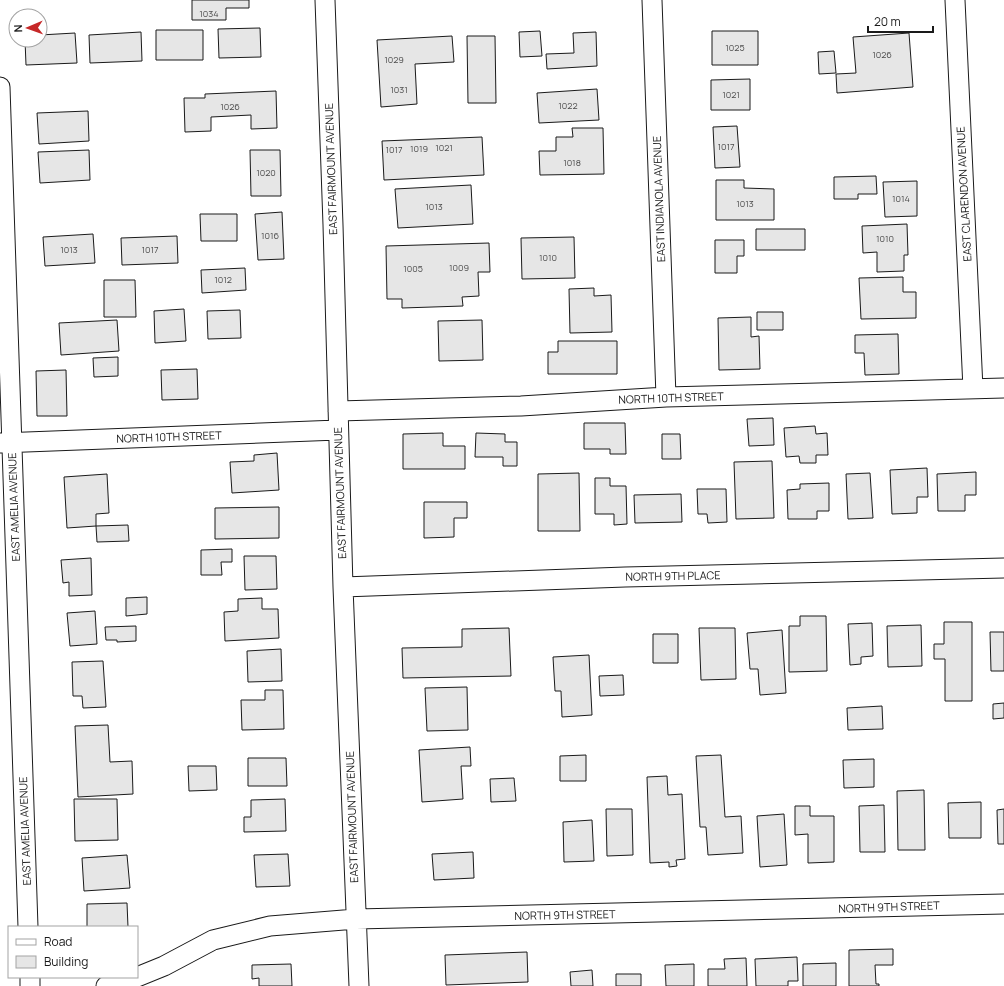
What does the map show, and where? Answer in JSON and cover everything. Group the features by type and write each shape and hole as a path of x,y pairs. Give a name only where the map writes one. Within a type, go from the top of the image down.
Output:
{"street":[{"name":"EAST FAIRMOUNT AVENUE","path":"325,0 343,587 359,986"},
{"name":"EAST INDIANOLA AVENUE","path":"652,0 666,397"},
{"name":"EAST CLARENDON AVENUE","path":"955,0 973,389"},
{"name":"EAST AMELIA AVENUE","path":"0,87 6,443 28,926"},
{"name":"NORTH 10TH STREET","path":"6,443 666,397 1004,388"},
{"name":"NORTH 9TH PLACE","path":"343,587 609,578 1004,568"},
{"name":"NORTH 9TH STREET","path":"138,977 164,966 213,940 270,926 356,919 1004,904"},
{"name":"NORTH 9TH STREET","path":"106,986 134,978"}],"building":[{"path":"192,0 249,0 249,8 226,8 226,20 192,20"},
{"path":"260,28 261,57 219,58 218,29"},
{"path":"156,30 203,30 203,60 156,60"},
{"path":"540,31 542,56 520,57 519,32"},
{"path":"712,31 758,31 758,65 712,65"},
{"path":"141,32 142,61 90,63 89,35"},
{"path":"596,32 597,66 547,69 546,54 574,53 573,33"},
{"path":"75,33 77,63 26,65 25,48 48,48 48,35"},
{"path":"909,33 913,87 837,93 836,74 856,73 853,37"},
{"path":"452,36 454,62 415,64 417,104 381,107 377,40"},
{"path":"467,36 495,36 496,103 468,103"},
{"path":"834,51 836,73 819,74 818,52"},
{"path":"750,79 750,110 711,110 711,80"},
{"path":"597,89 599,120 539,123 537,93"},
{"path":"276,91 277,128 251,129 251,115 211,117 211,131 185,132 184,98 205,98 205,94"},
{"path":"88,111 89,141 39,144 37,113"},
{"path":"737,126 740,167 715,168 713,127"},
{"path":"572,128 603,128 604,174 540,175 539,151 556,151 556,137 573,137"},
{"path":"482,137 484,175 384,180 382,141"},
{"path":"89,150 90,180 40,183 38,152"},
{"path":"250,150 280,150 281,196 251,196"},
{"path":"876,176 877,194 858,194 858,199 834,199 834,177"},
{"path":"716,180 744,180 744,188 774,189 774,220 716,220"},
{"path":"917,181 917,216 885,217 883,182"},
{"path":"471,185 473,224 398,228 395,189"},
{"path":"282,212 284,259 258,260 255,214"},
{"path":"200,214 237,214 237,241 201,241"},
{"path":"907,224 908,255 904,255 904,271 877,272 877,252 863,253 862,226"},
{"path":"756,229 805,229 805,250 756,250"},
{"path":"93,234 95,263 45,266 43,237"},
{"path":"177,236 178,263 122,265 121,238"},
{"path":"574,237 575,278 522,279 521,238"},
{"path":"715,240 744,240 744,256 737,256 737,273 715,273"},
{"path":"489,243 490,272 478,272 479,296 462,297 463,306 402,308 402,299 387,299 386,246"},
{"path":"245,268 246,290 202,293 201,270"},
{"path":"903,277 903,292 916,292 916,318 861,319 859,278"},
{"path":"104,280 135,280 136,317 104,317"},
{"path":"594,288 594,296 611,295 612,332 570,333 569,289"},
{"path":"184,309 186,341 155,343 154,311"},
{"path":"240,310 241,338 208,339 207,311"},
{"path":"757,312 783,312 783,330 757,330"},
{"path":"751,317 751,337 759,336 760,369 719,370 718,318"},
{"path":"117,320 119,351 61,355 59,323"},
{"path":"482,320 483,360 439,361 438,321"},
{"path":"898,334 899,374 865,375 864,353 855,353 855,335"},
{"path":"558,341 617,341 617,374 548,374 548,352 558,352"},
{"path":"118,357 118,376 94,377 93,358"},
{"path":"197,369 198,399 162,400 161,370"},
{"path":"66,370 67,416 37,416 36,371"},
{"path":"773,418 774,445 749,446 747,419"},
{"path":"584,423 625,423 626,454 610,454 610,449 584,449"},
{"path":"815,426 816,434 827,433 828,455 816,455 816,463 800,463 799,456 786,457 784,428"},
{"path":"443,433 443,446 465,446 465,469 403,469 403,434"},
{"path":"476,433 505,434 505,442 517,442 517,466 503,466 503,457 475,457"},
{"path":"662,434 680,434 681,459 662,459"},
{"path":"277,453 279,490 232,493 230,462 254,461 254,455"},
{"path":"772,461 774,518 736,519 734,462"},
{"path":"927,468 928,497 917,497 917,513 892,514 890,470"},
{"path":"976,472 976,495 965,495 965,511 938,511 937,474"},
{"path":"579,473 580,531 538,531 538,474"},
{"path":"870,473 873,518 848,519 846,474"},
{"path":"107,474 109,513 96,514 96,526 67,528 64,477"},
{"path":"595,478 610,478 610,486 626,486 627,524 614,525 614,514 595,514"},
{"path":"829,483 829,511 817,511 817,519 788,519 787,490 800,489 800,484"},
{"path":"697,489 726,489 727,522 708,523 707,514 698,514"},
{"path":"681,494 682,522 635,523 634,495"},
{"path":"424,502 467,502 467,518 454,518 454,537 424,538"},
{"path":"279,507 279,538 215,539 215,508"},
{"path":"128,525 129,541 97,542 96,526"},
{"path":"232,549 232,562 221,562 222,575 201,575 201,550"},
{"path":"244,556 276,556 277,589 245,590"},
{"path":"91,558 92,595 69,596 69,582 63,583 61,560"},
{"path":"147,597 147,614 126,616 126,598"},
{"path":"262,598 262,609 278,609 279,638 225,641 224,612 238,611 238,599"},
{"path":"95,611 97,644 70,646 67,613"},
{"path":"800,616 826,616 827,671 789,672 789,626 800,626"},
{"path":"944,622 972,622 972,701 945,701 945,659 934,659 934,644 944,644"},
{"path":"872,623 873,656 861,657 861,664 850,665 848,624"},
{"path":"921,625 922,666 888,667 887,626"},
{"path":"136,626 136,641 117,642 117,640 106,640 105,627"},
{"path":"509,628 511,676 403,678 402,648 462,647 462,629"},
{"path":"699,628 735,628 736,679 701,680"},
{"path":"782,630 786,693 760,695 758,669 750,669 747,633"},
{"path":"990,632 1004,632 1004,671 991,671"},
{"path":"653,634 678,634 678,663 653,663"},
{"path":"281,649 282,681 248,682 247,651"},
{"path":"589,655 592,715 562,717 561,691 555,691 553,657"},
{"path":"103,661 106,707 83,708 82,696 73,696 72,662"},
{"path":"623,675 624,695 600,696 599,676"},
{"path":"467,687 468,730 427,731 425,688"},
{"path":"265,690 283,690 284,729 242,730 241,700 265,700"},
{"path":"1004,703 1004,718 993,719 993,704"},
{"path":"882,706 883,729 848,730 847,708"},
{"path":"108,725 110,762 132,761 133,794 78,797 75,726"},
{"path":"470,747 471,766 461,766 463,799 422,802 419,750"},
{"path":"586,755 586,781 560,781 560,756"},
{"path":"721,755 725,817 741,816 743,853 708,855 706,827 700,827 696,756"},
{"path":"248,758 286,758 287,786 248,786"},
{"path":"874,759 874,787 844,788 843,760"},
{"path":"188,766 216,766 217,790 189,791"},
{"path":"667,776 668,795 682,794 685,859 676,860 677,866 669,867 669,862 650,863 647,777"},
{"path":"514,778 516,801 491,802 490,779"},
{"path":"924,790 925,850 898,850 897,791"},
{"path":"74,799 117,799 118,840 75,841"},
{"path":"285,799 286,831 244,832 244,817 251,817 251,800"},
{"path":"981,802 981,838 949,838 948,803"},
{"path":"884,805 885,852 860,852 859,806"},
{"path":"795,806 810,806 810,816 834,816 834,862 808,863 808,834 795,835"},
{"path":"606,809 632,809 633,855 607,856"},
{"path":"1004,809 1004,844 998,844 997,810"},
{"path":"784,814 787,865 760,867 757,816"},
{"path":"592,820 594,861 564,862 563,822"},
{"path":"473,852 474,878 434,880 432,854"},
{"path":"288,854 290,886 256,887 254,855"},
{"path":"127,855 130,888 84,891 82,858"},
{"path":"127,903 128,926 87,926 87,904"},
{"path":"893,949 893,965 875,965 876,984 879,984 879,986 849,986 849,950"},
{"path":"527,952 528,982 446,985 445,955"},
{"path":"797,957 798,981 788,981 788,986 756,986 755,959"},
{"path":"746,958 747,986 708,986 708,969 725,969 724,959"},
{"path":"836,963 836,986 803,986 803,964"},
{"path":"291,964 292,986 259,986 259,978 252,979 252,965"},
{"path":"694,964 694,986 666,986 665,965"},
{"path":"592,970 593,986 571,986 570,972"},
{"path":"616,974 641,974 641,986 616,986"}]}
